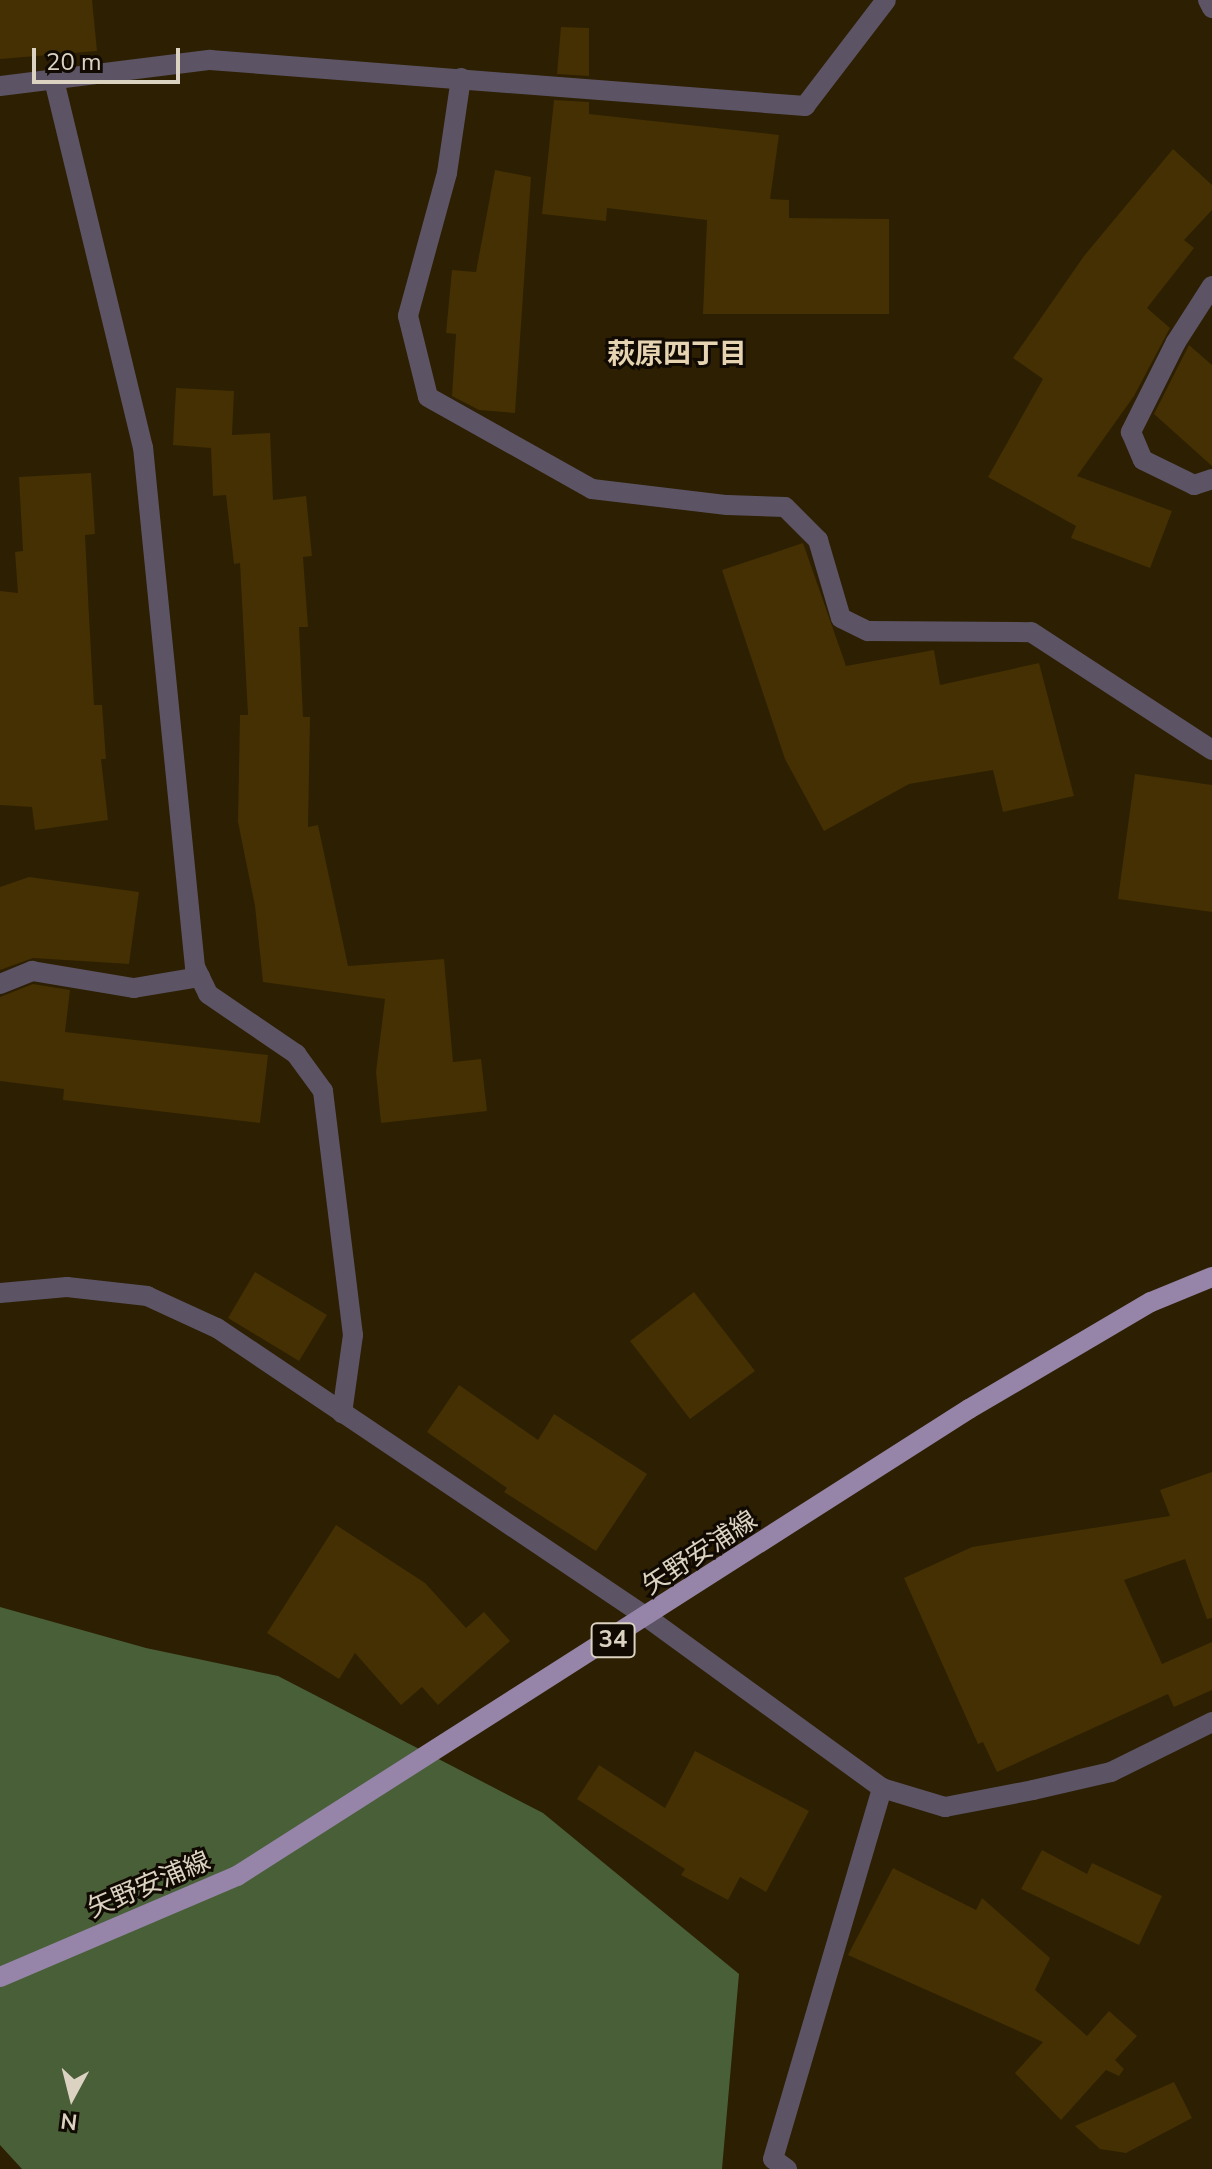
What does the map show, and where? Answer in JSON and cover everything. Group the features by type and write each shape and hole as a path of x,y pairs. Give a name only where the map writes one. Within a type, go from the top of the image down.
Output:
{"main road":[{"name":"矢野安浦線","path":"0,1977 237,1876 648,1618 969,1409 1151,1302 1212,1277"}],"street":[{"path":"0,86 210,60 805,106 886,0"},
{"path":"1208,0 1212,8"},
{"path":"461,78 447,173 408,316 428,397 592,489 785,507 818,540 841,618 868,631 1031,632 1212,750"},
{"path":"54,80 143,447 189,938 208,994 296,1054 323,1091 353,1335 342,1413"},
{"path":"1212,286 1176,342 1131,432 1143,460 1194,485 1212,479"},
{"path":"0,984 32,971 134,988 200,977"},
{"path":"0,1293 67,1287 147,1296 217,1328 648,1618 882,1788 945,1807 1033,1790 1111,1772 1212,1722"},
{"path":"787,2169 773,2159 882,1788"}],"green space":[{"path":"0,1607 146,1648 278,1676 543,1813 739,1974 722,2169 22,2169 0,2145"}],"building":[{"path":"0,0 92,0 97,51 0,59"},
{"path":"561,27 589,28 589,76 557,74"},
{"path":"554,100 589,102 589,114 779,135 770,199 789,200 789,218 889,219 889,314 703,314 707,220 607,208 606,221 542,214"},
{"path":"1173,149 1212,185 1212,210 1184,240 1194,248 1147,308 1170,328 1134,396 1077,476 1172,511 1150,568 1071,538 1076,526 988,477 1043,379 1013,358 1084,256"},
{"path":"495,170 531,177 515,413 479,410 452,396 456,334 446,333 452,270 476,272"},
{"path":"1189,345 1212,365 1212,466 1154,414"},
{"path":"176,388 234,391 232,435 270,433 273,500 306,496 312,556 303,557 308,627 299,627 303,717 310,717 308,827 318,825 348,966 444,959 453,1062 481,1059 487,1111 381,1123 376,1072 385,999 263,982 255,906 238,822 240,715 248,715 240,563 234,564 226,495 213,496 211,448 173,445"},
{"path":"91,473 95,534 85,535 94,705 102,705 106,759 101,759 108,820 35,830 32,807 0,805 0,591 18,593 15,552 23,551 19,477"},
{"path":"803,543 846,666 934,650 940,685 1039,663 1074,796 1003,812 993,770 909,784 824,831 785,759 722,570"},
{"path":"1135,774 1212,785 1212,912 1118,899"},
{"path":"29,877 139,892 129,964 33,958 0,970 0,887"},
{"path":"33,984 70,990 65,1032 268,1055 260,1123 63,1100 64,1089 0,1081 0,997"},
{"path":"255,1272 327,1315 299,1361 228,1318"},
{"path":"694,1292 755,1371 690,1419 630,1341"},
{"path":"459,1385 538,1440 554,1414 647,1474 596,1551 504,1492 507,1488 427,1432"},
{"path":"1212,1472 1212,1618 1207,1619 1185,1559 1124,1580 1162,1664 1212,1642 1212,1690 1174,1707 1168,1694 997,1772 983,1742 978,1744 904,1578 972,1547 1170,1516 1160,1490"},
{"path":"336,1525 425,1583 466,1628 484,1612 510,1641 438,1705 422,1687 401,1705 355,1653 339,1679 267,1633"},
{"path":"695,1751 809,1811 766,1892 740,1877 728,1900 681,1875 685,1869 577,1799 599,1765 665,1808"},
{"path":"1042,1850 1087,1874 1092,1863 1162,1896 1139,1945 1021,1889"},
{"path":"893,1868 976,1910 982,1898 1050,1958 1035,1990 1087,2036 1109,2011 1137,2036 1115,2060 1124,2069 1119,2076 1106,2070 1061,2120 1015,2073 1043,2042 848,1955"},
{"path":"1174,2082 1192,2118 1126,2153 1100,2149 1075,2126"}],"district":[{"name":"萩原四丁目","path":"677,354"}]}
